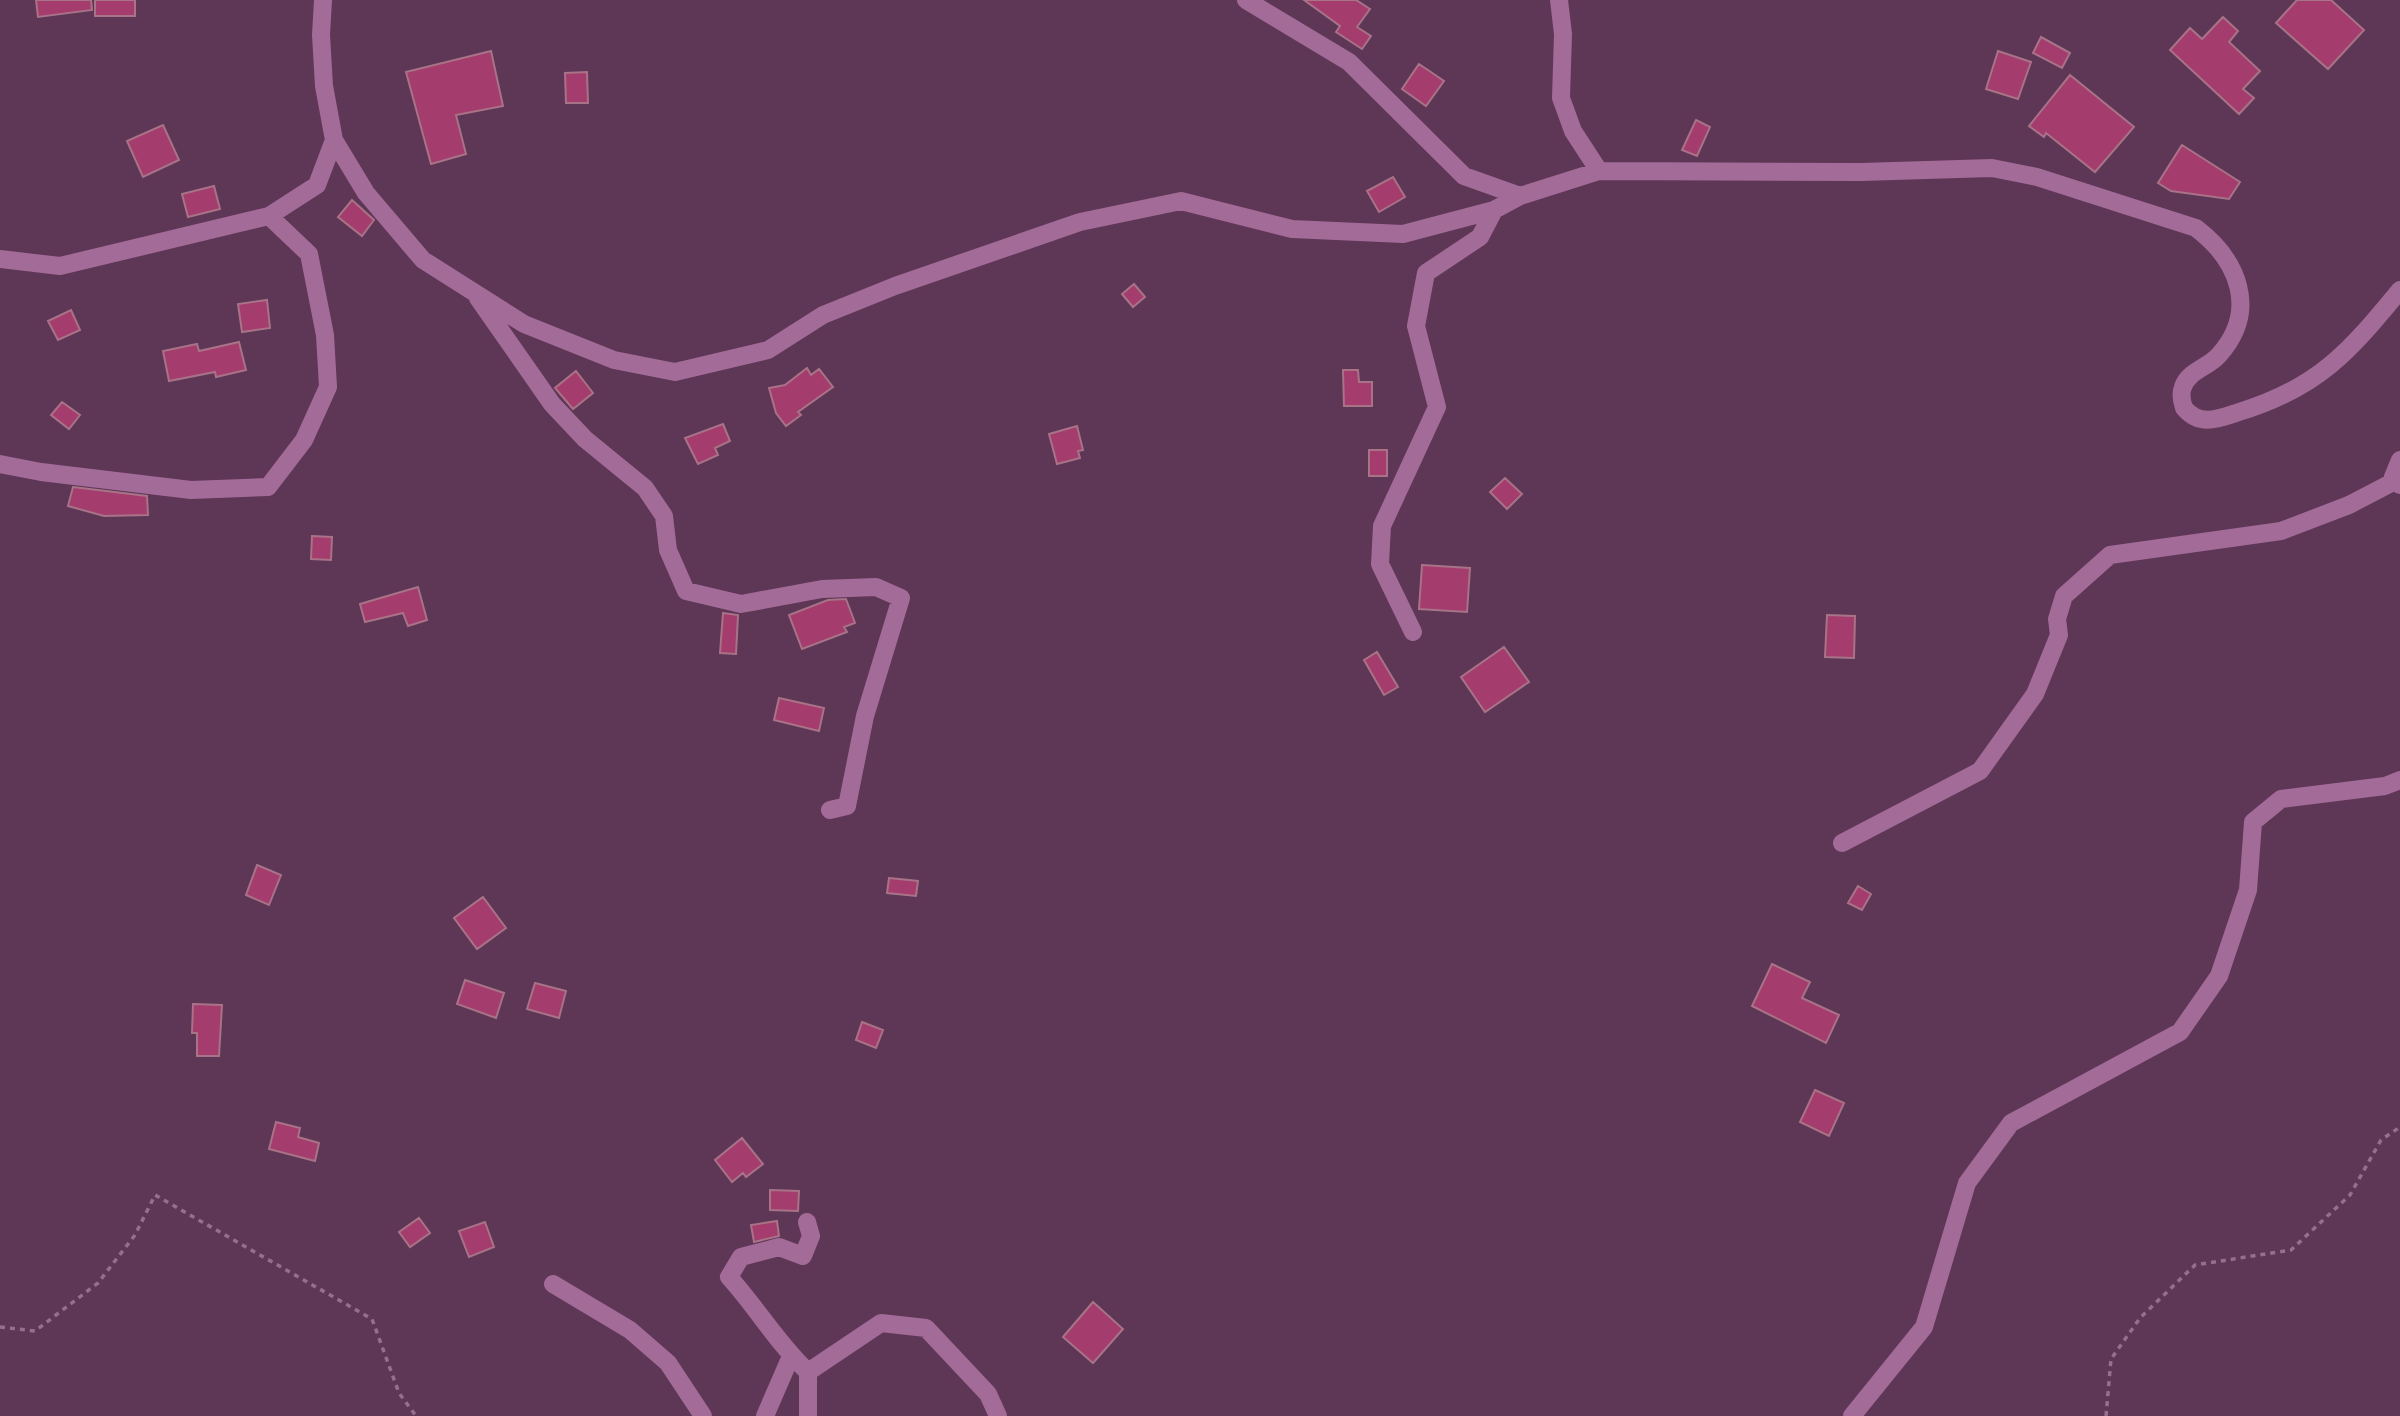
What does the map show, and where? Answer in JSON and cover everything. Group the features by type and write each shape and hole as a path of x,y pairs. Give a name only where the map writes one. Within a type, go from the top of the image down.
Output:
{"street":[{"path":"323,0 320,35 324,86 334,140 366,193 423,260 524,324 601,355 675,372 768,350 823,315 1080,222 1181,201 1292,229 1404,234 1494,210 1520,196 1599,170 1861,172 1992,169 2037,177 2196,228 2215,243 2231,264 2239,285 2240,306 2230,340 2218,357 2188,378 2182,387 2184,408 2201,421 2213,420 2275,401 2298,389 2335,363 2400,290"},
{"path":"1246,0 1349,62 1464,176 1520,196"},
{"path":"1559,0 1563,34 1561,97 1573,131 1599,170"},
{"path":"0,259 61,266 270,216 317,185 334,140"},
{"path":"1413,632 1381,564 1382,526 1437,407 1416,326 1426,272 1480,237 1494,210"},
{"path":"0,464 41,472 191,490 268,487 304,440 328,387 326,335 309,254 270,216"},
{"path":"474,292 552,404 584,439 645,488 664,516 668,550 686,591 741,604 822,589 876,587 901,598 865,716 846,806 830,810"},
{"path":"1842,843 1980,771 2035,694 2059,635 2057,619 2064,596 2110,555 2281,531 2398,483 2394,469 2400,460"},
{"path":"1852,1416 1861,1409 1924,1328 1968,1183 2011,1123 2180,1032 2219,976 2248,890 2253,822 2281,799 2385,786 2400,780"},
{"path":"807,1222 811,1236 803,1256 779,1247 741,1257 729,1277 759,1310 791,1356 808,1372 808,1416"},
{"path":"554,1284 630,1330 649,1346 668,1363 704,1416"},
{"path":"808,1372 881,1324 926,1328 988,1394 998,1416"},
{"path":"765,1416 791,1356"}],"path":[{"path":"2106,1416 2111,1359 2140,1318 2195,1265 2291,1250 2350,1195 2381,1140 2400,1127"},
{"path":"0,1326 35,1331 98,1283 135,1235 155,1195 372,1319 399,1393 416,1416"}],"building":[{"path":"36,0 91,0 92,10 38,17"},
{"path":"95,0 135,0 135,16 95,16"},
{"path":"1304,0 1356,0 1370,9 1357,27 1371,36 1362,49 1336,32 1340,26"},
{"path":"2297,0 2331,0 2364,30 2328,69 2276,23"},
{"path":"2223,17 2238,31 2229,42 2260,71 2243,89 2254,98 2239,114 2170,50 2190,28 2202,39"},
{"path":"2041,37 2070,53 2062,68 2033,53"},
{"path":"491,51 503,106 456,115 466,154 431,164 406,72"},
{"path":"1998,51 2031,62 2018,99 1986,89"},
{"path":"1419,64 1444,81 1426,106 1402,89"},
{"path":"587,72 588,103 566,103 565,73"},
{"path":"2070,75 2134,127 2095,172 2046,133 2044,137 2029,126"},
{"path":"1696,120 1710,127 1697,156 1682,150"},
{"path":"163,125 179,160 143,177 127,141"},
{"path":"2182,145 2240,182 2229,199 2171,191 2158,183"},
{"path":"1393,177 1405,197 1379,212 1367,191"},
{"path":"214,186 220,209 188,217 182,194"},
{"path":"352,200 374,220 362,236 338,217"},
{"path":"1134,284 1145,297 1133,307 1122,294"},
{"path":"267,300 270,328 242,332 238,304"},
{"path":"71,310 80,330 58,340 48,321"},
{"path":"239,342 246,370 216,377 215,372 169,381 163,351 197,344 199,351"},
{"path":"807,368 811,375 819,369 833,387 798,412 801,415 786,426 776,413 769,388 785,385"},
{"path":"1343,370 1358,370 1359,382 1372,382 1372,406 1344,406"},
{"path":"576,371 593,393 573,409 555,388"},
{"path":"62,402 80,415 69,429 51,415"},
{"path":"723,424 730,441 715,448 718,455 698,464 685,438"},
{"path":"1077,426 1083,450 1078,451 1080,458 1057,464 1049,434"},
{"path":"1369,450 1387,450 1387,476 1369,476"},
{"path":"1505,478 1522,494 1507,509 1490,492"},
{"path":"73,487 147,496 148,515 104,516 68,506"},
{"path":"312,536 332,537 331,560 311,559"},
{"path":"1422,565 1470,568 1467,612 1419,609"},
{"path":"418,587 427,620 408,626 403,613 365,622 360,604"},
{"path":"846,599 855,623 844,627 847,632 802,649 789,615 828,600"},
{"path":"723,613 738,615 736,654 720,653"},
{"path":"1827,615 1855,616 1854,658 1825,657"},
{"path":"1504,647 1529,682 1485,712 1461,677"},
{"path":"1377,652 1398,687 1384,695 1364,660"},
{"path":"779,698 824,708 819,731 774,720"},
{"path":"257,865 281,875 269,905 246,895"},
{"path":"889,878 918,881 916,896 887,893"},
{"path":"1858,886 1871,894 1862,910 1848,903"},
{"path":"483,897 506,928 477,949 454,918"},
{"path":"1772,964 1810,982 1802,998 1839,1015 1826,1043 1752,1006"},
{"path":"465,980 504,993 496,1018 457,1004"},
{"path":"535,983 566,991 559,1018 527,1009"},
{"path":"193,1004 222,1005 219,1056 197,1056 197,1033 192,1033"},
{"path":"862,1022 883,1030 876,1048 856,1040"},
{"path":"1815,1090 1844,1103 1829,1136 1800,1122"},
{"path":"276,1122 300,1128 298,1137 319,1143 315,1161 269,1149"},
{"path":"742,1138 763,1164 746,1177 743,1173 732,1182 715,1160"},
{"path":"770,1190 799,1191 798,1211 770,1210"},
{"path":"419,1218 430,1233 410,1247 399,1232"},
{"path":"777,1221 779,1236 754,1242 751,1225"},
{"path":"485,1222 494,1247 469,1257 459,1231"},
{"path":"1093,1302 1123,1329 1093,1363 1063,1337"}]}
